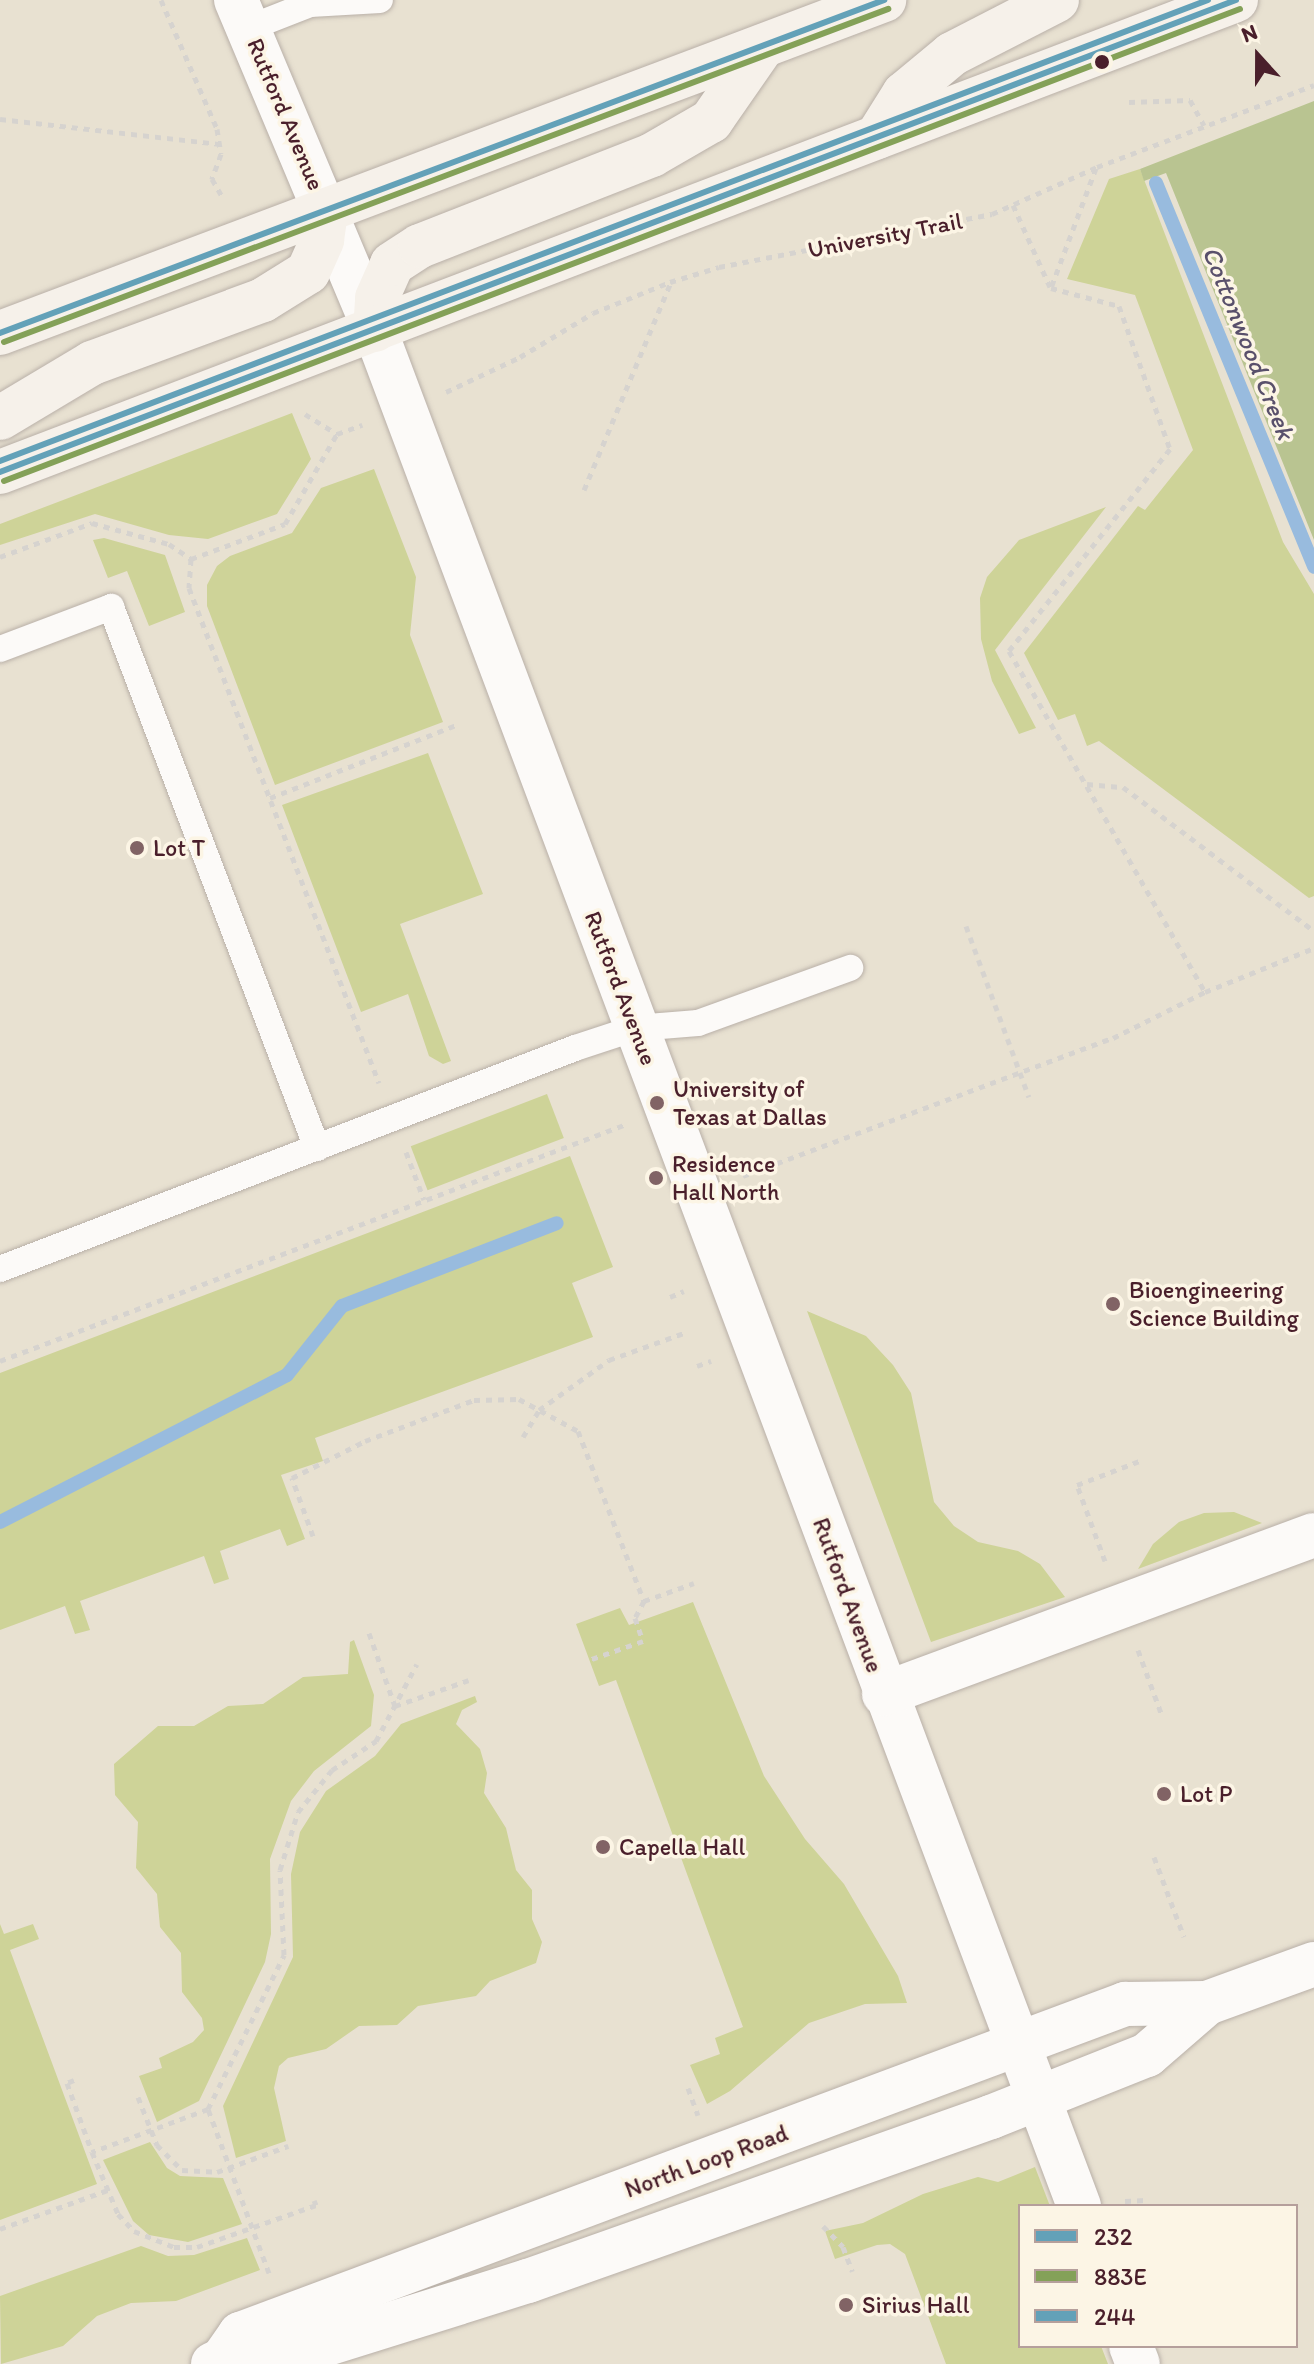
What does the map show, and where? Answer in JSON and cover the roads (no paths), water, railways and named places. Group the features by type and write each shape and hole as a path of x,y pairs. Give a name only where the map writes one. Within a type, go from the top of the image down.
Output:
{"street":[{"path":"0,333 884,0"},
{"path":"877,137 904,94 952,54 1057,0"},
{"path":"0,472 1236,0"},
{"name":"Rutford Avenue","path":"242,14 375,330 884,1694 1078,2204"},
{"path":"375,330 377,298 392,264 420,246 652,155 711,121 763,46"},
{"path":"0,418 92,363 263,300 308,272 322,240 326,210"},
{"path":"884,1694 1314,1535"},
{"name":"North Loop Road","path":"1207,2003 1147,2055 1038,2100 542,2276 233,2363 240,2334 1125,2004 1207,2003 1314,1964"}],"lane":[{"path":"242,14 310,4 380,0"},
{"path":"0,649 111,607 317,1148"},
{"path":"0,1269 636,1028 698,1023 850,968"}],"waterway":[{"name":"Cottonwood Creek","path":"1156,183 1314,567"},
{"path":"0,1522 287,1375 342,1306 557,1223"}],"place":[{"name":"Lot T","path":"137,848"},
{"name":"University of Texas at Dallas","path":"657,1103"},
{"name":"Residence Hall North","path":"656,1178"},
{"name":"Bioengineering Science Building","path":"1113,1304"},
{"name":"Lot P","path":"1164,1794"},
{"name":"Capella Hall","path":"603,1847"},
{"name":"Sirius Hall","path":"846,2305"}]}
